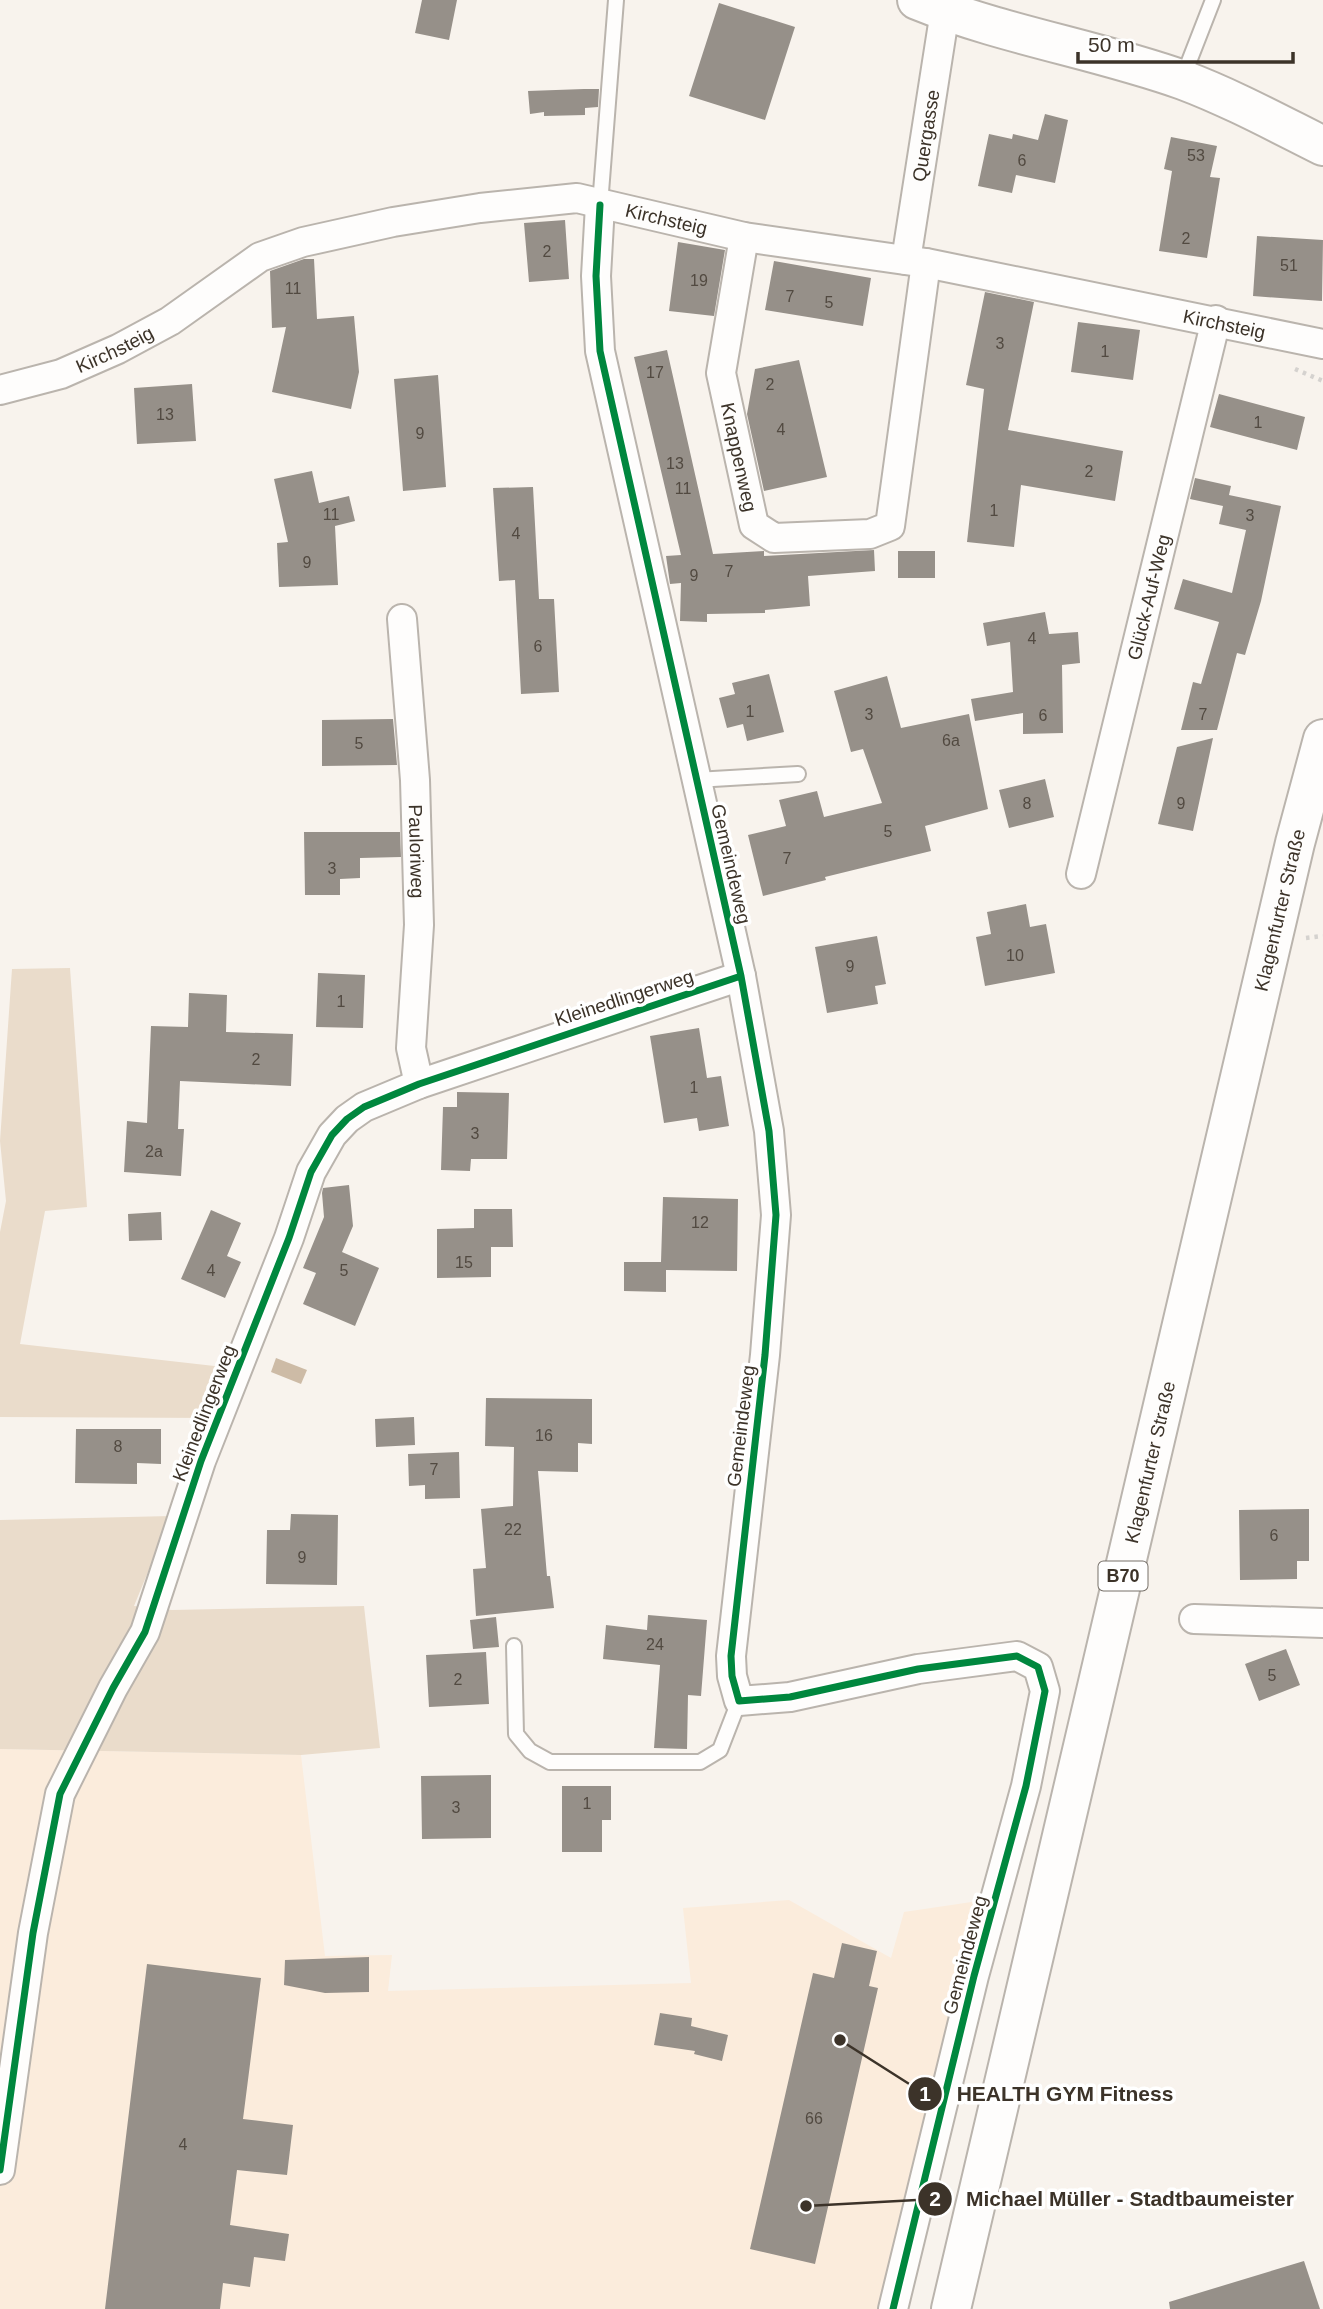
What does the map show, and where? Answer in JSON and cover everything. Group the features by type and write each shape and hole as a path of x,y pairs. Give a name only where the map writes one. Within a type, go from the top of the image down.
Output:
{"main road":[{"path":"937,4 1182,80 1222,96 1323,146"},
{"name":"Klagenfurter Straße","path":"951,2309 1295,844 1323,739"}],"street":[{"name":"Quergasse","path":"916,262 937,4"},
{"name":"Kirchsteig","path":"0,390 61,374 118,349 170,321 260,257 303,242 393,222 480,208 577,198 744,237 916,262 1216,320 1323,344"},
{"name":"Gemeindeweg","path":"600,205 596,276 600,351 741,976 769,1131 776,1215 765,1355 731,1656 732,1676 739,1701 790,1697 918,1669 1017,1656 1038,1667 1045,1691 1026,1786 974,1976 893,2309"},
{"name":"Knappenweg","path":"744,237 721,373 754,525 774,538 870,534 890,526 916,262"},
{"name":"Glück-Auf-Weg","path":"1081,874 1216,320"},
{"name":"Pauloriweg","path":"402,619 415,780 419,925 411,1048 419,1084"},
{"name":"Kleinedlingerweg","path":"0,2170 33,1933 60,1794 113,1688 145,1632 201,1461 285,1247 311,1172 332,1135 347,1119 365,1107 419,1084 741,976"},
{"path":"1194,1619 1323,1623"}],"lane":[{"path":"600,205 616,0"},
{"path":"1182,80 1213,0"},
{"path":"696,780 798,774"},
{"path":"513,1646 516,1734 530,1751 550,1762 700,1762 720,1750 739,1701"}],"shaded area":[{"path":"70,968 87,1207 45,1211 20,1344 232,1368 213,1418 0,1417 0,1232 6,1201 0,1141 12,969"},
{"path":"276,1358 307,1370 301,1384 271,1372"},
{"path":"171,1516 134,1606 172,1610 364,1606 380,1748 301,1755 0,1749 0,1520"},
{"path":"0,1749 301,1755 325,1956 392,1955 388,1991 691,1983 683,1908 789,1900 891,1958 904,1912 985,1900 884,2309 0,2309"}],"building":[{"path":"422,0 457,0 449,40 415,33"},
{"path":"719,3 795,27 765,120 689,96"},
{"path":"599,89 598,107 585,108 585,115 544,116 544,112 530,114 528,91"},
{"path":"1045,114 1068,120 1055,183 1016,175 1012,193 978,186 989,134 1012,139 1013,134 1038,140"},
{"path":"1171,137 1217,146 1210,177 1220,178 1207,258 1159,251 1172,171 1164,169"},
{"path":"565,220 569,279 529,282 524,223"},
{"path":"1257,236 1323,240 1322,301 1253,296"},
{"path":"678,242 725,250 714,316 669,311"},
{"path":"304,259 314,259 317,319 354,316 359,372 351,409 272,392 286,327 272,328 270,271"},
{"path":"774,261 871,278 863,326 765,310"},
{"path":"985,292 1034,302 1008,430 1123,451 1115,501 1021,485 1014,547 967,542 984,389 966,385"},
{"path":"1078,322 1140,330 1133,380 1071,372"},
{"path":"667,350 713,554 764,551 764,556 874,550 875,571 808,576 810,606 765,610 765,613 707,614 707,622 680,621 681,583 670,584 666,556 681,555 634,357"},
{"path":"799,360 827,477 764,491 747,414 755,369"},
{"path":"438,375 446,487 403,491 394,379"},
{"path":"192,384 196,441 137,444 134,388"},
{"path":"1219,394 1305,417 1297,450 1210,427"},
{"path":"312,471 319,503 349,496 355,521 335,526 338,585 279,587 277,543 288,542 274,479"},
{"path":"1195,478 1231,486 1229,495 1281,506 1261,601 1245,655 1237,653 1217,730 1181,730 1193,682 1201,684 1219,622 1174,609 1183,579 1232,593 1246,530 1219,524 1223,506 1190,499"},
{"path":"533,487 539,599 554,599 559,692 521,694 515,580 499,581 493,488"},
{"path":"898,551 935,551 935,578 898,578"},
{"path":"1045,612 1049,634 1078,632 1080,663 1062,665 1063,733 1023,734 1023,713 975,721 971,699 1013,692 1010,642 987,646 983,623"},
{"path":"769,674 784,732 747,741 743,724 727,728 719,698 735,694 732,683"},
{"path":"887,676 901,728 969,714 988,809 925,826 931,851 825,877 826,880 763,896 748,835 786,826 779,800 817,791 824,817 882,803 863,749 851,752 834,691"},
{"path":"393,719 397,765 322,766 322,720"},
{"path":"1213,738 1193,831 1158,824 1177,747"},
{"path":"1045,779 1054,817 1009,828 999,790"},
{"path":"304,832 400,832 401,857 360,858 360,878 340,879 340,895 305,895"},
{"path":"1026,904 1030,927 1046,924 1055,973 985,986 976,937 991,934 987,912"},
{"path":"877,936 886,984 875,986 878,1004 827,1013 815,947"},
{"path":"318,973 365,975 363,1028 316,1027"},
{"path":"189,993 227,995 226,1032 293,1034 291,1086 180,1081 178,1129 184,1129 181,1176 124,1172 127,1121 147,1123 151,1026 188,1027"},
{"path":"699,1028 707,1078 721,1076 729,1126 699,1131 697,1118 664,1123 650,1036"},
{"path":"457,1092 509,1093 507,1159 471,1159 470,1171 441,1170 443,1107 457,1107"},
{"path":"349,1185 353,1226 342,1252 379,1268 355,1326 303,1304 316,1273 303,1268 324,1217 323,1188"},
{"path":"663,1197 738,1199 737,1271 666,1270 666,1292 624,1291 624,1262 661,1262"},
{"path":"474,1209 512,1209 513,1247 491,1247 491,1277 437,1278 437,1229 474,1228"},
{"path":"211,1210 241,1223 227,1256 241,1262 225,1298 181,1279"},
{"path":"161,1212 162,1240 129,1241 128,1214"},
{"path":"486,1398 592,1399 592,1444 578,1443 578,1472 538,1471 547,1576 550,1576 554,1608 476,1616 473,1569 486,1568 481,1509 513,1506 514,1447 485,1446"},
{"path":"414,1417 415,1445 376,1447 375,1419"},
{"path":"76,1429 161,1429 161,1464 137,1463 137,1484 75,1483"},
{"path":"459,1452 460,1498 425,1499 425,1485 409,1486 408,1454"},
{"path":"1309,1509 1309,1561 1297,1561 1297,1579 1240,1580 1239,1510"},
{"path":"291,1514 338,1515 337,1585 266,1584 267,1530 290,1530"},
{"path":"648,1615 707,1620 701,1696 688,1695 687,1749 654,1748 660,1665 603,1659 606,1625 647,1630"},
{"path":"496,1617 499,1647 473,1649 470,1620"},
{"path":"1286,1649 1300,1685 1259,1701 1245,1664"},
{"path":"486,1652 489,1704 429,1707 426,1655"},
{"path":"491,1775 491,1838 422,1839 421,1776"},
{"path":"562,1786 611,1786 611,1820 602,1820 602,1852 562,1852"},
{"path":"842,1943 877,1951 869,1986 878,1988 815,2264 750,2249 813,1973 834,1978"},
{"path":"369,1957 369,1992 325,1993 284,1985 285,1960"},
{"path":"147,1964 261,1978 243,2119 293,2125 287,2175 237,2170 230,2225 289,2234 285,2261 254,2257 250,2287 223,2283 220,2309 105,2309"},
{"path":"660,2013 692,2018 691,2026 728,2035 722,2061 694,2054 695,2051 654,2045"},
{"path":"1304,2261 1320,2309 1170,2309 1169,2302"}],"cycle path":[{"path":"600,205 596,276 600,351 741,976 769,1131 776,1215 765,1355 731,1656 732,1676 739,1701 790,1697 918,1669 1017,1656 1038,1667 1045,1691 1026,1786 974,1976 893,2309"},
{"path":"0,2170 33,1933 60,1794 113,1688 145,1632 201,1461 289,1238 311,1172 332,1135 347,1119 364,1107 419,1084 741,976"}],"place":[{"name":"HEALTH GYM Fitness","path":"840,2040"},
{"name":"Michael Müller - Stadtbaumeister","path":"806,2206"}]}
